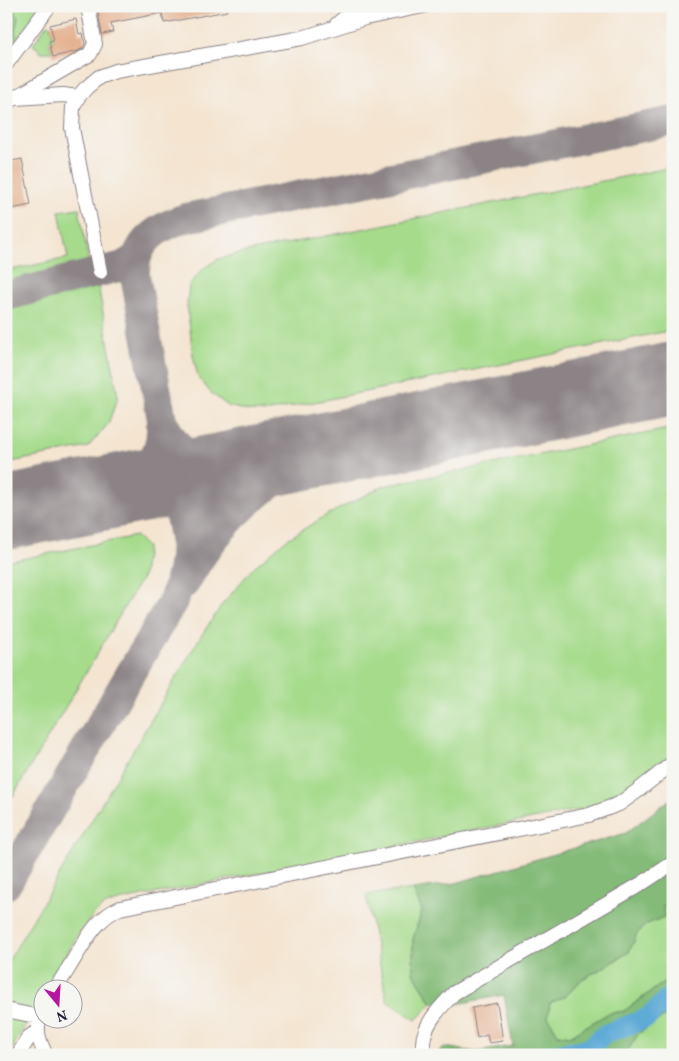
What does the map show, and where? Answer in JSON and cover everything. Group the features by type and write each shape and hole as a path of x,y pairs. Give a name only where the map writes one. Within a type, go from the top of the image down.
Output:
{"lane":[{"path":"6,64 49,6"},
{"path":"9,101 90,54 95,44 88,6"},
{"path":"332,29 358,6"},
{"path":"100,272 72,128 73,107 78,97 99,77 116,71 302,38 332,29 374,11 423,6"},
{"path":"9,101 63,94 78,97"},
{"path":"62,978 91,931 111,912 120,908 590,815 619,804 673,763"},
{"path":"424,1048 428,1028 435,1014 454,993 641,884 673,863"},
{"path":"6,1010 32,1013"},
{"path":"39,1028 40,1042 46,1055"},
{"path":"18,1055 29,1037 38,1032"}],"green space":[{"path":"6,6 14,6 13,8 18,18 15,30 17,39 6,55"},
{"path":"14,6 36,6 39,9 17,39 15,30 18,18 13,8"},
{"path":"47,24 50,25 54,40 49,42 52,52 42,52 33,45"},
{"path":"673,167 673,330 265,412 248,411 228,406 211,393 198,377 193,355 187,305 189,285 204,268 218,259"},
{"path":"79,208 90,269 6,289 6,271 68,258 59,211"},
{"path":"97,279 118,397 108,424 88,447 6,463 6,301"},
{"path":"673,428 673,753 632,786 607,802 588,808 108,904 91,917 77,936 53,978 32,978 32,1011 6,1008 6,965 199,639 221,606 254,567 286,540 325,516 383,486"},
{"path":"136,536 147,547 143,576 6,808 6,562"},
{"path":"673,797 673,905 663,906 664,917 645,925 637,934 629,952 582,979 566,996 550,1003 548,1017 558,1034 570,1036 607,1014 624,1011 663,983 673,981 673,1011 638,1034 625,1055 435,1055 444,1047 476,1052 513,1046 504,995 451,1005 432,1003 413,972 413,939 422,911 413,889 456,883 626,833"},
{"path":"413,889 422,911 413,939 413,972 432,1003 416,1020 387,1001 366,895"},
{"path":"673,905 673,981 663,983 624,1011 607,1014 570,1036 558,1034 548,1017 550,1002 566,996 582,979 629,952 637,934 645,925 663,917 663,906"},
{"path":"673,1011 673,1055 625,1055 638,1034"},
{"path":"6,1013 29,1019 8,1055 6,1055"}],"building":[{"path":"97,6 226,6 227,11 164,23 162,13 111,23 113,32 102,34"},
{"path":"76,19 79,34 83,33 85,44 83,48 53,57 49,41 54,40 50,25"},
{"path":"22,159 31,205 6,210 6,162"},
{"path":"497,1003 503,1041 489,1043 487,1035 477,1038 472,1008"}],"waterway":[{"path":"547,1055 590,1048 605,1034 647,1018 673,994"}],"taxiway":[{"path":"6,885 173,601 182,570 184,537 135,276 135,264 138,254 149,238 166,226 186,218 673,121"},
{"path":"6,296 123,266 136,258"},
{"path":"164,424 173,440 194,460 211,467 220,468 243,465"},
{"path":"112,491 127,486 147,469 159,445 161,427"},
{"path":"184,584 202,554 229,521 264,489 312,460 372,439"},
{"path":"161,482 186,488 203,501 209,510 211,520 208,546"}],"runway":[{"path":"6,513 673,379"}]}
